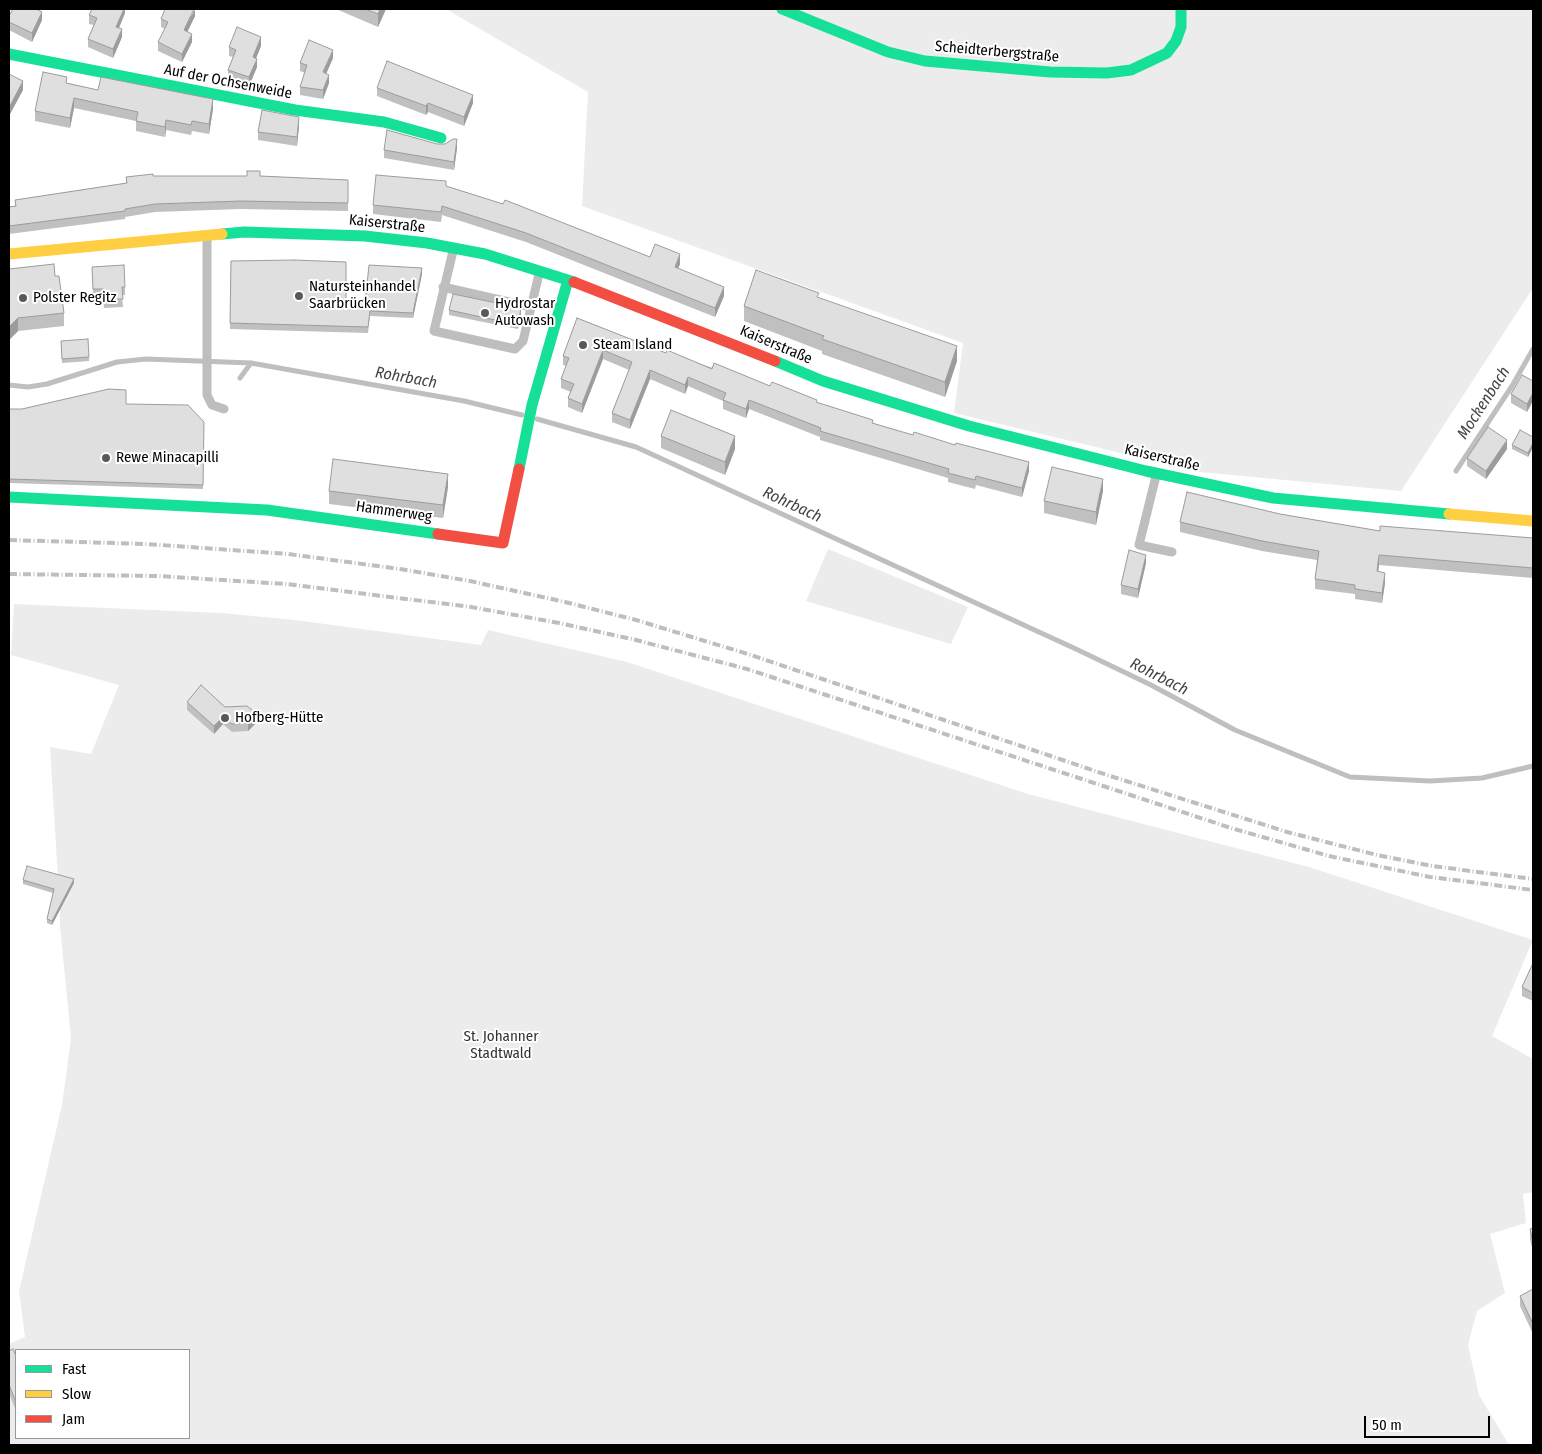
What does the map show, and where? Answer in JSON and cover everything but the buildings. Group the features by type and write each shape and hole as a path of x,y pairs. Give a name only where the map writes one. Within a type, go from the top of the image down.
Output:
{"street":[{"name":"Scheidterbergstraße","path":"782,9 888,52 925,61 1050,72 1107,74 1131,70 1152,62 1167,53 1176,41 1181,27 1180,9"},
{"name":"Auf der Ochsenweide","path":"9,54 276,107 384,122 441,138"},
{"name":"Kaiserstraße","path":"9,254 244,232 365,236 454,248 568,280 730,342 823,381 968,426 1157,473 1309,503 1533,521"},
{"name":"Hammerweg","path":"9,497 267,510 503,543 532,405 568,280"}],"lane":[{"path":"206,235 207,395 212,406 224,410"},
{"path":"454,248 443,287 434,332 515,349 523,341 540,271"},
{"path":"443,287 531,307"},
{"path":"1157,473 1139,545 1172,552"}],"green space":[{"path":"446,9 1533,9 1533,291 1531,291 1401,491 1200,472 954,413 963,343 582,206 588,92"},
{"path":"828,549 968,607 951,644 806,601"},
{"name":"St. Johanner Stadtwald","path":"14,604 222,613 295,620 481,645 488,630 627,662 1028,794 1309,867 1533,940 1492,1036 1533,1059 1533,1192 1523,1194 1526,1223 1490,1234 1505,1293 1477,1311 1468,1345 1479,1395 1509,1445 9,1445 9,1344 25,1337 19,1291 62,1105 71,1038 60,909 73,883 58,879 50,747 91,754 119,685 11,655"}],"waterway":[{"name":"Mockenbach","path":"1456,471 1512,386 1533,349"},
{"name":"Rohrbach","path":"9,385 28,387 47,384 117,362 146,359 251,363 464,401 522,415"},
{"path":"240,378 251,363"},
{"name":"Rohrbach","path":"537,419 636,447 1076,649 1151,685 1235,730 1350,777 1430,781 1482,778 1533,766"}],"railway":[{"path":"9,540 147,544 288,554 400,569 470,581 565,602 636,620 751,655 1107,775 1287,832 1377,855 1432,866 1533,879"},
{"path":"9,574 158,576 286,584 471,607 559,623 632,639 747,669 1231,828 1329,856 1430,877 1533,890"}],"traffic: fast":[{"path":"782,9 888,52 925,61 1050,72 1107,73 1131,70 1167,53 1176,41 1181,27 1181,9"},
{"path":"9,54 295,110 384,122 441,138"},
{"path":"222,234 244,232 365,236 427,243 485,254 574,282"},
{"path":"519,469 532,405 568,280"},
{"path":"775,361 823,381 969,426 1146,471 1273,498 1449,514"},
{"path":"9,497 267,510 438,534"}],"traffic: slow":[{"path":"9,254 222,234"},
{"path":"1449,514 1533,521"}],"traffic: jam":[{"path":"574,282 775,361"},
{"path":"438,534 503,543 519,469"}],"place":[{"name":"Natursteinhandel Saarbrücken","path":"299,296"},
{"name":"Polster Regitz","path":"23,298"},
{"name":"Hydrostar Autowash","path":"485,313"},
{"name":"Steam Island","path":"583,345"},
{"name":"Rewe Minacapilli","path":"106,458"},
{"name":"Hofberg-Hütte","path":"225,718"}]}
